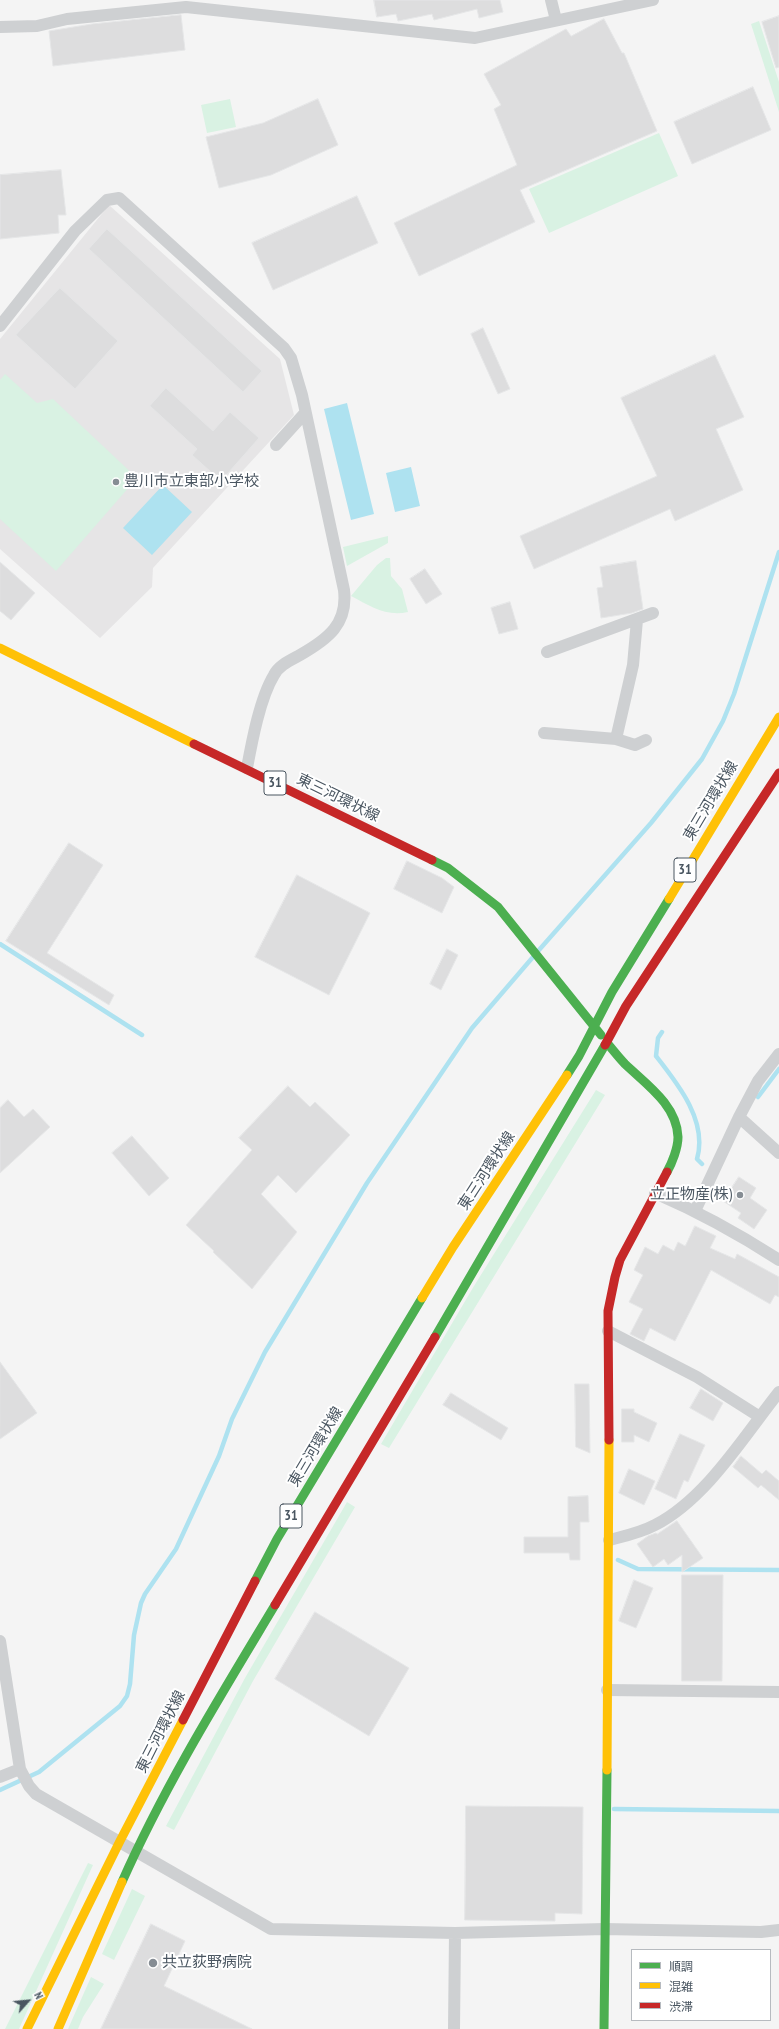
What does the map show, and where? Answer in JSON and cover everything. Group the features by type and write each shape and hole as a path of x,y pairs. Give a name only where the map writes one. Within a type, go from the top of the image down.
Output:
{"main road":[{"name":"東三河環状線","path":"0,648 448,868 498,907 624,1063 658,1094 674,1120 678,1137 677,1145 668,1170 626,1248 615,1277 608,1312 609,1540 604,2029"},
{"name":"東三河環状線","path":"26,2029 120,1841 277,1539 453,1247 579,1056 594,1025 624,972 779,717"},
{"name":"31","path":"58,2029 136,1851 203,1724 352,1479 607,1043 626,1006 779,773"}],"street":[{"path":"551,0 556,20"},
{"path":"0,27 38,26 67,19 186,3 475,38 653,0"},
{"path":"0,326 75,231 107,200 119,198 284,348 291,358 305,413 346,604 343,614 333,632 315,647 286,662 274,674 266,692 247,768"},
{"path":"276,445 305,413"},
{"path":"547,652 653,613"},
{"path":"616,739 633,664 637,620"},
{"path":"544,733 616,739 635,745 646,740"},
{"path":"695,1210 739,1117 758,1081 779,1054"},
{"path":"739,1117 779,1153"},
{"path":"655,1193 695,1210 741,1235 779,1260"},
{"path":"608,1331 697,1377 760,1417"},
{"path":"609,1540 636,1534 656,1525 686,1505 714,1476 779,1392"},
{"path":"0,1641 20,1769 29,1786 36,1794 271,1929 455,1933 604,1929 761,1932 779,1930"},
{"path":"607,1690 779,1692"},
{"path":"0,1777 20,1769"},
{"path":"454,2029 455,1933"}],"shaded area":[{"name":"豊川市立東部小学校","path":"109,205 280,359 294,415 153,568 152,587 100,638 0,549 0,339"}],"green space":[{"path":"759,21 779,82 779,112 751,24"},
{"path":"230,99 236,127 207,133 201,105"},
{"path":"659,133 678,176 549,233 529,189"},
{"path":"5,374 37,403 53,399 137,478 56,571 0,519 0,380"},
{"path":"388,536 388,543 347,566 343,547"},
{"path":"386,558 390,558 391,576 402,589 408,612 385,612 351,596 377,565"},
{"path":"596,1090 605,1095 389,1448 381,1444 474,1286"},
{"path":"347,1502 355,1507 253,1681 174,1830 166,1826 245,1678"},
{"path":"88,1863 93,1865 19,2029 5,2029"},
{"path":"132,1889 145,1896 114,1960 102,1954"},
{"path":"91,1977 104,1984 83,2017 78,2029 68,2029"}],"water":[{"path":"347,403 374,514 351,520 324,409"},
{"path":"411,467 420,506 395,512 386,473"},
{"path":"163,485 192,512 152,555 123,528"}],"building":[{"path":"374,0 500,0 503,12 479,18 477,9 434,20 432,14 398,21 396,14 377,17"},
{"path":"181,15 185,50 53,66 49,31 92,24"},
{"path":"779,16 779,67 776,68 762,22"},
{"path":"604,19 622,53 624,53 657,131 520,190 535,222 419,276 394,223 517,165 494,109 501,105 484,74 566,29 571,36"},
{"path":"753,87 771,130 692,164 674,122"},
{"path":"318,99 338,145 271,175 219,188 206,137 263,123"},
{"path":"61,170 66,215 58,215 59,233 0,239 0,175"},
{"path":"357,196 378,243 273,290 252,243"},
{"path":"107,229 262,371 243,392 89,249"},
{"path":"60,288 118,341 75,389 16,335"},
{"path":"483,328 510,389 498,394 471,334"},
{"path":"715,355 744,417 716,429 743,490 675,521 670,509 534,569 520,536 657,476 621,398"},
{"path":"166,388 213,431 230,412 259,438 221,481 192,455 197,449 150,406"},
{"path":"636,561 643,609 632,613 601,618 597,588 603,587 600,567"},
{"path":"0,562 35,593 11,620 0,611"},
{"path":"425,569 442,594 426,604 410,579"},
{"path":"510,602 518,629 499,634 491,608"},
{"path":"69,843 103,865 47,953 114,995 109,1005 6,941"},
{"path":"407,861 442,878 454,887 442,913 394,889"},
{"path":"297,875 370,913 329,995 255,957"},
{"path":"447,949 458,955 441,990 430,984"},
{"path":"288,1086 310,1107 315,1102 350,1135 296,1193 278,1175 261,1194 297,1232 252,1289 186,1225 252,1150 239,1138"},
{"path":"8,1100 24,1117 33,1109 50,1127 0,1173 0,1108"},
{"path":"132,1136 169,1178 149,1196 112,1153"},
{"path":"739,1177 756,1188 750,1198 767,1210 754,1229 738,1218 741,1213 723,1201"},
{"path":"695,1226 716,1236 710,1248 735,1259 737,1254 779,1277 779,1297 775,1295 770,1304 711,1270 675,1341 650,1328 644,1341 630,1334 643,1309 629,1302 643,1275 634,1270 645,1247 658,1254 663,1245 674,1251 678,1242 685,1246"},
{"path":"0,1362 37,1413 0,1439"},
{"path":"575,1384 589,1384 590,1453 576,1447"},
{"path":"701,1389 723,1403 713,1421 690,1408"},
{"path":"451,1393 508,1428 501,1440 443,1405"},
{"path":"622,1409 634,1409 634,1412 657,1423 649,1442 634,1435 634,1442 622,1442"},
{"path":"680,1434 705,1445 688,1482 684,1480 676,1499 655,1489"},
{"path":"741,1456 762,1474 766,1470 779,1481 779,1500 761,1485 758,1488 733,1467"},
{"path":"629,1469 655,1481 644,1505 619,1493"},
{"path":"588,1496 589,1522 580,1522 580,1560 570,1560 569,1553 524,1553 524,1537 568,1537 568,1497"},
{"path":"677,1521 703,1558 682,1572 682,1555 668,1565 664,1559 653,1567 637,1544 648,1536 657,1534"},
{"path":"682,1575 723,1575 722,1681 682,1681"},
{"path":"634,1580 653,1588 636,1628 619,1621"},
{"path":"315,1612 409,1668 369,1736 275,1679"},
{"path":"466,1806 583,1807 582,1914 555,1913 555,1921 465,1920"},
{"name":"共立荻野病院","path":"151,1924 185,1941 164,1986 252,2029 101,2029"}],"waterway":[{"path":"539,950 651,823 702,759 723,721 734,694 779,552"},
{"path":"0,944 142,1035"},
{"path":"0,1790 39,1772 120,1706 127,1696 130,1684 134,1635 141,1603 145,1594 176,1549 219,1456 232,1419 265,1352 367,1183 472,1028 533,957"},
{"path":"662,1032 658,1038 656,1056 682,1091 695,1117 699,1145 697,1159 702,1164"},
{"path":"758,1097 779,1069"},
{"path":"618,1560 638,1569 779,1570"},
{"path":"614,1809 779,1811"}],"traffic: fast":[{"path":"432,860 448,868 498,907 601,1035"},
{"path":"567,1075 579,1056 612,992 669,899"},
{"path":"607,1043 625,1064 651,1087 672,1115 676,1125 678,1141 667,1172"},
{"path":"435,1337 605,1045"},
{"path":"255,1581 277,1539 422,1298"},
{"path":"122,1882 156,1810 175,1775 275,1605"},
{"path":"604,2029 607,1770"}],"traffic: slow":[{"path":"0,648 194,744"},
{"path":"669,899 779,717"},
{"path":"422,1298 453,1247 567,1075"},
{"path":"607,1770 609,1440"},
{"path":"27,2029 120,1841 183,1720"},
{"path":"58,2029 122,1882"}],"traffic: jam":[{"path":"194,744 432,860"},
{"path":"605,1045 626,1006 779,773"},
{"path":"609,1440 608,1311 615,1277 620,1260 667,1172"},
{"path":"275,1605 435,1337"},
{"path":"183,1720 255,1581"}],"place":[{"name":"豊川市立東部小学校","path":"116,482"},
{"name":"立正物産(株)","path":"740,1195"},
{"name":"共立荻野病院","path":"153,1963"}]}
